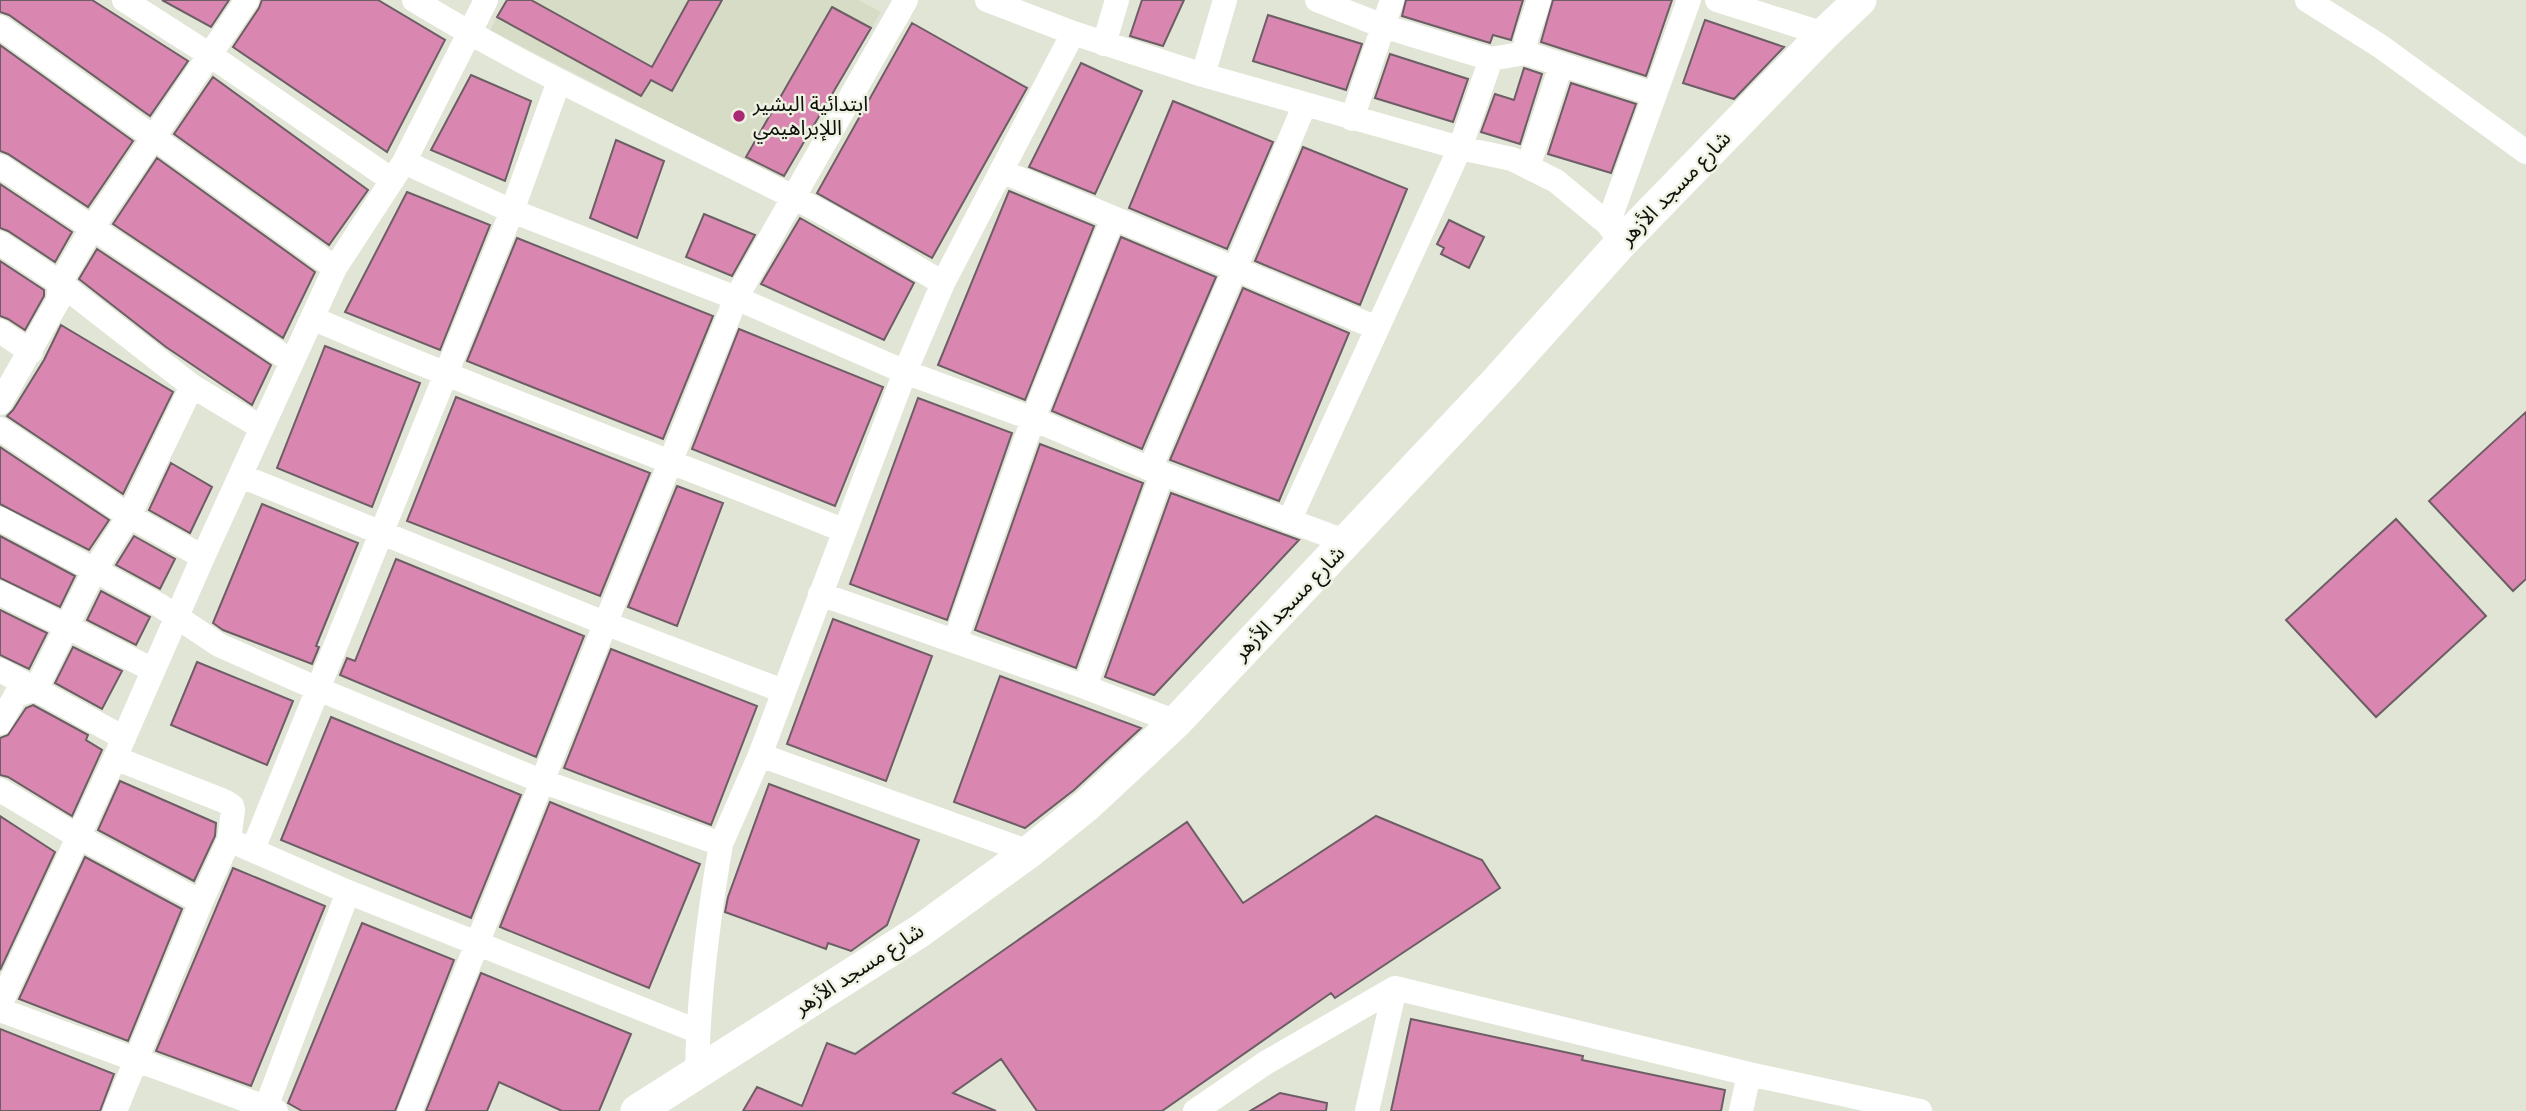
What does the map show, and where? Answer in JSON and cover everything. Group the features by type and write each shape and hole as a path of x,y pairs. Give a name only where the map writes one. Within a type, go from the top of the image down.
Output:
{"street":[{"path":"124,0 398,171 512,211 736,298 905,372 1032,419 1156,471 1348,542"},
{"path":"0,403 58,301 60,283 92,229 247,0"},
{"path":"414,0 468,34 794,197 943,283"},
{"path":"348,892 271,1109 0,1007 120,748 203,557 335,268 398,171 486,0"},
{"path":"410,1111 736,298 905,0"},
{"path":"987,0 1104,44 1203,75 1352,119 1512,159 1556,181 1615,234 1654,94 1689,0"},
{"path":"1104,44 1118,0"},
{"path":"1203,75 1225,0"},
{"path":"1317,0 1383,26 1491,60 1525,53 1654,94"},
{"path":"1352,119 1392,0"},
{"path":"1525,53 1526,39 1539,0"},
{"path":"1717,0 1824,34"},
{"name":"شارع مسجد الأزهر","path":"637,1111 920,930 1029,852 1087,805 1176,722 1498,380 1615,234 1860,0"},
{"path":"2307,0 2380,46 2526,152"},
{"path":"0,27 335,268"},
{"path":"697,1074 697,1031 707,928 721,844 760,755 905,372 943,283 1073,33"},
{"path":"1289,521 1460,148 1491,60"},
{"path":"1528,167 1561,65"},
{"path":"253,849 512,211 559,81"},
{"path":"1085,687 1156,471 1235,268 1305,104"},
{"path":"0,166 291,361"},
{"path":"1001,171 1377,328"},
{"path":"955,641 1032,419 1113,218"},
{"path":"0,243 60,283 192,386 262,428"},
{"path":"312,318 444,375 670,460 845,531"},
{"path":"0,331 31,352"},
{"path":"0,723 16,695 36,689 94,571 129,516 192,386"},
{"path":"0,429 129,516 203,557"},
{"path":"241,476 607,624 783,691"},
{"path":"0,519 159,606 219,645 318,689 541,780 721,844"},
{"path":"0,593 153,670"},
{"path":"820,594 1085,687 1176,722"},
{"path":"0,670 36,689 120,748 232,806 229,839 115,1111"},
{"path":"760,755 1029,852"},
{"path":"0,790 77,836 201,902"},
{"path":"229,839 348,892 697,1031"},
{"path":"1367,1111 1395,988"},
{"path":"1195,1111 1267,1062 1395,988 1749,1074 1920,1111"},
{"path":"1741,1111 1749,1074"}],"shaded area":[{"name":"ابتدائية البشير اللإبراهيمي","path":"506,0 858,0 881,12 782,180 490,30"}],"building":[{"path":"0,0 92,0 188,61 150,116 9,15 0,12"},
{"path":"162,0 229,0 211,27"},
{"path":"262,0 378,0 445,40 387,152 233,47"},
{"path":"507,0 531,0 652,67 689,0 722,0 672,91 651,80 641,96 497,17"},
{"path":"1142,0 1184,0 1163,46 1130,36"},
{"path":"1406,0 1523,0 1511,40 1493,35 1490,43 1402,16"},
{"path":"1553,0 1672,0 1646,76 1541,42"},
{"path":"832,7 871,28 784,176 746,157"},
{"path":"1268,15 1362,44 1346,90 1253,61"},
{"path":"1705,20 1784,47 1734,99 1683,83"},
{"path":"912,23 1027,88 932,258 817,193"},
{"path":"0,45 133,141 88,207 0,151"},
{"path":"1390,54 1468,79 1453,122 1375,98"},
{"path":"1081,63 1142,91 1095,194 1029,167"},
{"path":"1524,68 1542,74 1520,144 1481,132 1495,94 1514,100"},
{"path":"471,75 531,101 505,181 431,150"},
{"path":"213,77 368,190 329,245 174,134"},
{"path":"1571,83 1636,104 1611,173 1548,154"},
{"path":"1173,101 1273,142 1227,249 1129,208"},
{"path":"616,140 664,161 637,238 590,218"},
{"path":"1303,147 1407,189 1360,305 1255,261"},
{"path":"157,158 315,272 283,338 113,224"},
{"path":"0,184 72,232 55,262 0,228"},
{"path":"1009,191 1094,226 1025,400 938,365"},
{"path":"407,192 490,225 440,350 345,312"},
{"path":"704,214 755,235 732,276 686,257"},
{"path":"800,218 914,283 884,340 761,284"},
{"path":"1449,220 1484,237 1469,268 1441,254 1444,248 1437,244"},
{"path":"1121,237 1216,277 1142,449 1052,411"},
{"path":"517,238 713,316 663,439 467,361"},
{"path":"97,249 271,365 252,405 166,347 79,279"},
{"path":"0,261 44,290 44,296 25,330 0,316"},
{"path":"1243,288 1349,333 1279,501 1170,460"},
{"path":"61,325 173,392 123,494 7,416 44,360"},
{"path":"739,329 883,387 835,506 692,449"},
{"path":"325,346 420,383 372,507 277,468"},
{"path":"456,397 650,473 600,596 407,521"},
{"path":"918,398 1012,433 947,620 850,584"},
{"path":"2526,412 2526,579 2513,591 2429,501"},
{"path":"1040,444 1143,483 1076,668 975,630"},
{"path":"0,447 109,520 89,550 0,504"},
{"path":"171,463 212,487 190,533 149,510"},
{"path":"677,486 723,503 677,626 628,607"},
{"path":"1171,493 1299,540 1154,695 1105,677"},
{"path":"262,504 358,543 316,646 319,647 312,664 223,630 213,623"},
{"path":"2396,519 2486,616 2376,717 2286,620"},
{"path":"0,536 75,576 60,607 0,578"},
{"path":"134,536 175,559 160,589 116,565"},
{"path":"396,559 584,636 536,757 340,675 347,658 355,661"},
{"path":"101,591 150,617 136,645 87,620"},
{"path":"0,610 47,633 29,669 0,655"},
{"path":"833,619 932,656 886,781 787,744"},
{"path":"73,647 122,671 102,709 55,683"},
{"path":"611,649 757,706 711,825 564,768"},
{"path":"197,662 293,701 267,765 171,725"},
{"path":"1000,676 1141,728 1074,790 1025,828 954,802"},
{"path":"33,705 88,735 86,740 102,750 72,816 8,777 0,775 0,738 8,735 26,708"},
{"path":"331,717 521,795 471,918 281,840"},
{"path":"120,781 216,823 215,836 194,881 98,830"},
{"path":"769,784 919,840 887,925 851,951 828,943 826,949 725,912"},
{"path":"550,802 700,864 649,988 500,927"},
{"path":"0,816 55,852 0,970"},
{"path":"1376,816 1482,860 1500,888 1335,998 1331,993 1162,1111 1037,1111 1001,1059 953,1093 996,1111 743,1111 757,1087 802,1106 827,1043 855,1054 1187,822 1243,903"},
{"path":"85,857 182,909 128,1041 19,999"},
{"path":"233,868 325,906 251,1086 156,1051"},
{"path":"362,923 454,960 395,1111 302,1111 288,1103"},
{"path":"481,973 631,1034 599,1111 562,1111 499,1082 487,1111 426,1111"},
{"path":"1411,1019 1583,1056 1582,1060 1725,1090 1721,1111 1391,1111"},
{"path":"0,1029 114,1074 100,1111 0,1111"},
{"path":"1280,1093 1327,1103 1326,1111 1250,1111"}],"place":[{"name":"ابتدائية البشير اللإبراهيمي","path":"739,116"}]}
